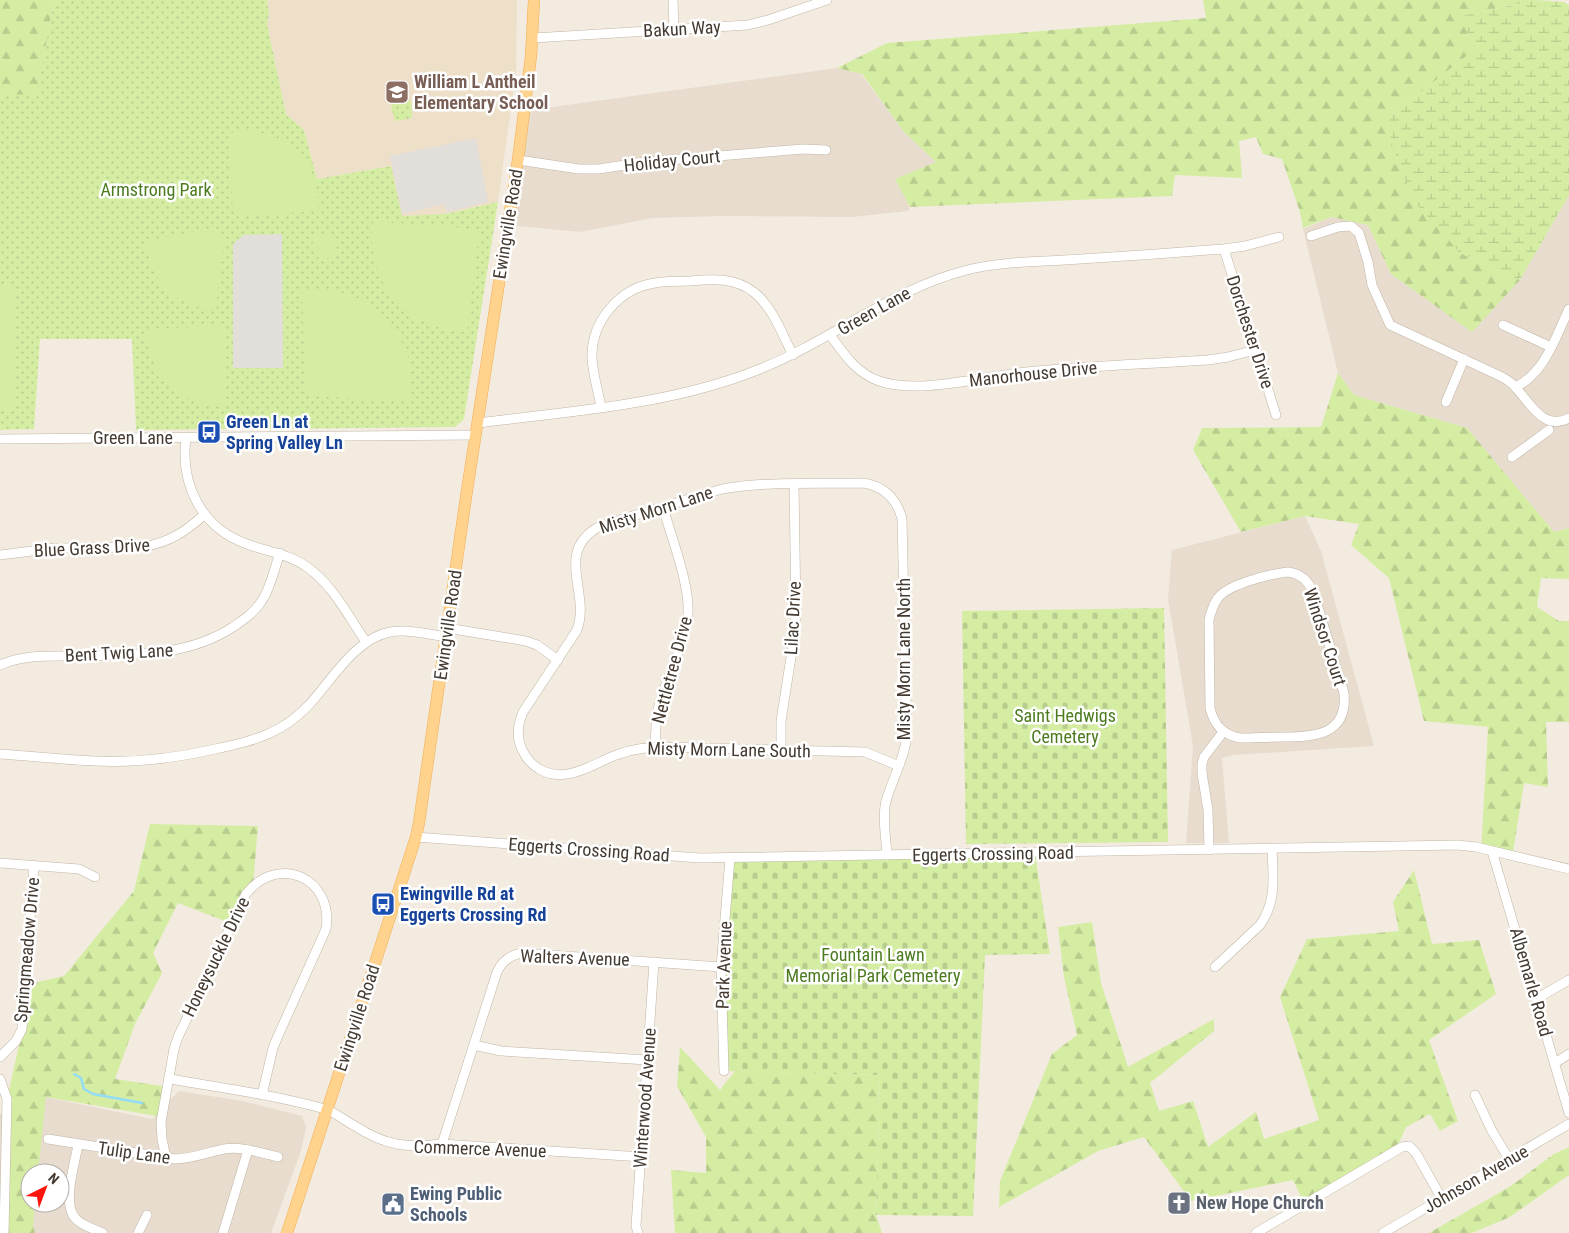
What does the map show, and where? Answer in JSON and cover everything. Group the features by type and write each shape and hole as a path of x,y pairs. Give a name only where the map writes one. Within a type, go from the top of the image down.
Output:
{"main road":[{"name":"Ewingville Road","path":"287,1233 419,823 518,160 533,38 534,0"}],"street":[{"path":"672,0 674,29"},
{"name":"Bakun Way","path":"533,38 748,25 827,0"},
{"name":"Holiday Court","path":"518,160 578,169 599,169 645,162 803,149 826,150"},
{"path":"1311,236 1338,227 1350,226 1359,233 1368,262 1372,285 1390,325 1500,376 1516,387 1541,417 1553,422 1560,422 1569,418"},
{"name":"Green Lane","path":"478,423 601,407 669,396 704,388 760,369 793,355 905,293 949,275 969,270 1015,262 1045,262 1224,250 1279,237"},
{"name":"Dorchester Drive","path":"1224,250 1276,415"},
{"path":"601,407 593,369 595,336 599,325 613,305 622,297 642,286 655,283 715,279 734,282 744,286 761,299 768,308 793,355"},
{"path":"1516,387 1539,369 1569,309"},
{"path":"1503,325 1551,346"},
{"name":"Manorhouse Drive","path":"830,335 847,358 861,371 878,381 898,386 942,384 1056,369 1208,360 1255,350"},
{"path":"1446,402 1464,359"},
{"path":"1512,457 1549,430"},
{"name":"Green Lane","path":"0,439 476,435"},
{"path":"186,438 184,462 186,475 196,502 205,514 218,528 235,539 280,553 306,566 328,586 366,642"},
{"name":"Misty Morn Lane","path":"519,739 518,729 523,712 580,623 581,614 575,561 580,543 600,526 722,489 754,485 864,483 882,489 889,494"},
{"name":"Lilac Drive","path":"781,751 781,721 794,638 796,612 794,484"},
{"name":"Misty Morn Lane North","path":"887,855 886,801 906,744 907,734 902,519 895,501 889,494"},
{"name":"Nettletree Drive","path":"656,747 656,716 688,615 686,586 662,507"},
{"name":"Blue Grass Drive","path":"0,555 56,548 143,548 157,545 182,534 205,514"},
{"name":"Bent Twig Lane","path":"0,665 17,659 37,656 157,654 207,641 240,623 260,603 266,593 280,553"},
{"name":"Windsor Court","path":"1280,573 1299,574 1309,583 1313,591 1344,693 1345,702 1340,717 1326,732 1307,737 1240,738 1223,732 1214,721 1210,708 1209,620 1215,603 1218,597 1232,586 1280,573"},
{"path":"0,754 95,761 134,761 204,752 256,739 296,717 359,647 381,634 392,632 447,632 526,641 537,645 558,660"},
{"path":"1209,850 1208,810 1202,764 1204,757 1223,732"},
{"name":"Misty Morn Lane South","path":"519,739 524,755 537,768 544,772 564,775 578,772 617,754 656,747 865,752 899,766"},
{"name":"Eggerts Crossing Road","path":"416,837 666,856 730,858 1458,845 1569,869"},
{"path":"1215,967 1260,925 1266,917 1272,897 1272,849"},
{"name":"Albemarle Road","path":"1492,851 1569,1113"},
{"name":"Park Avenue","path":"724,1071 722,967 730,858"},
{"path":"0,863 79,868 95,877"},
{"name":"Springmeadow Drive","path":"0,1057 16,1041 22,1029 34,866"},
{"name":"Honeysuckle Drive","path":"166,1158 161,1122 174,1049 178,1037 246,894 258,881 266,876 293,874 309,881 317,888 325,903 326,929 273,1048 262,1095"},
{"name":"Walters Avenue","path":"442,1144 497,972 503,962 509,957 522,953 722,967"},
{"name":"Winterwood Avenue","path":"638,1233 636,1226 654,962"},
{"path":"1536,999 1569,980"},
{"path":"474,1045 502,1051 648,1060"},
{"path":"1555,1063 1569,1054"},
{"path":"0,1079 7,1099 2,1156 4,1233"},
{"path":"170,1079 262,1095 327,1109"},
{"path":"1475,1095 1492,1131 1509,1159"},
{"name":"Commerce Avenue","path":"327,1109 368,1135 392,1144 416,1147 442,1144 642,1157"},
{"name":"Johnson Avenue","path":"1382,1233 1569,1124"},
{"name":"Tulip Lane","path":"48,1138 166,1158 183,1159 226,1148 248,1150 278,1157"},
{"path":"78,1144 68,1201 71,1212 76,1220 103,1233"},
{"path":"1256,1233 1402,1148 1409,1146 1416,1154 1442,1199"},
{"path":"223,1233 248,1150"},
{"path":"138,1233 147,1215"}],"shaded area":[{"name":"William L Antheil Elementary School","path":"267,0 517,0 516,70 498,202 446,214 401,216 390,166 317,179 304,130 286,114 267,24 269,13"},
{"path":"837,68 861,74 904,132 937,163 895,179 910,207 908,211 852,217 723,216 652,218 580,232 508,225 523,111"},
{"path":"476,138 488,202 447,212 444,204 402,214 390,156"},
{"path":"1569,195 1569,528 1554,532 1467,428 1354,395 1338,373 1303,229 1331,217 1368,225 1391,274 1472,331 1520,280"},
{"path":"282,234 283,368 233,368 233,244 244,235"},
{"path":"1305,516 1321,551 1374,746 1233,755 1222,758 1229,843 1186,843 1193,746 1168,599 1172,550"},
{"path":"179,1091 242,1101 302,1116 306,1127 301,1151 271,1233 0,1233 0,1114 45,1097 152,1119"}],"green space":[{"path":"0,0 54,0 37,96 0,94"},
{"name":"Armstrong Park","path":"54,0 267,0 269,13 267,24 286,114 304,130 317,179 391,166 402,216 446,214 498,202 464,419 455,427 136,430 132,339 40,339 34,429 0,430 0,94 37,95"},
{"path":"1203,0 1537,0 1462,16 1476,49 1389,117 1460,253 1520,280 1472,332 1391,274 1368,225 1331,217 1303,228 1300,212 1282,159 1263,154 1256,137 1239,141 1242,178 1175,175 1172,196 910,207 895,179 936,162 904,132 862,74 837,68 887,43 1206,18"},
{"path":"1537,0 1564,2 1569,5 1569,195 1520,280 1460,253 1413,200 1391,142 1389,117 1475,49 1461,16"},
{"path":"406,100 411,101 412,118 395,121 391,106 393,103"},
{"path":"244,131 276,137 289,144 300,154 308,165 314,179 318,194 318,211 238,216 233,211 228,133"},
{"path":"373,221 473,229 479,235 467,332 445,329 425,322 408,312 394,299 383,282 376,264 372,243"},
{"path":"197,231 219,232 224,236 216,310 188,304 167,289 152,268 148,255 146,241"},
{"path":"312,236 334,236 337,247 332,256 325,259 314,256"},
{"path":"0,286 16,286 14,410 0,410"},
{"path":"313,289 336,291 356,298 374,308 389,321 400,338 408,357 411,378 410,401 312,396 305,389 302,291"},
{"path":"221,326 226,330 226,407 194,401 169,385 152,360 146,329"},
{"path":"1338,373 1354,395 1467,428 1554,532 1569,528 1569,579 1541,578 1537,607 1559,621 1569,621 1569,722 1546,722 1548,787 1524,783 1512,858 1481,852 1488,727 1424,721 1389,578 1351,545 1359,524 1305,516 1241,532 1193,450 1202,428 1321,427"},
{"name":"Saint Hedwigs Cemetery","path":"1164,608 1168,842 966,844 962,611"},
{"path":"150,824 258,826 253,885 230,923 178,903 153,953 162,973 135,1024 115,1079 168,1087 162,1117 46,1097 39,1163 20,1163 20,1213 34,1213 33,1226 35,1233 0,1233 7,1099 21,1036 29,984 64,976 134,891"},
{"name":"Fountain Lawn Memorial Park Cemetery","path":"1035,853 1050,954 985,955 973,1216 876,1215 880,1075 724,1071 721,967 730,858"},
{"path":"1414,870 1432,944 1479,940 1496,994 1429,1040 1458,1121 1440,1131 1430,1114 1406,1127 1393,1156 1305,1205 1293,1180 1191,1201 1144,1137 1098,1151 999,1207 1000,1181 1052,1054 1077,1035 1064,977 1058,927 1092,922 1101,983 1128,1067 1214,1019 1214,1031 1150,1083 1159,1111 1193,1101 1208,1147 1256,1112 1264,1139 1319,1120 1280,997 1307,939 1399,931 1393,902"},
{"path":"680,1047 720,1090 735,1071 880,1075 876,1215 882,1233 675,1233 671,1170 706,1173 706,1137 677,1086"},
{"path":"1569,1147 1569,1175 1510,1217 1472,1233 1429,1233 1511,1186 1554,1154"}],"waterway":[{"path":"74,1074 81,1078 84,1089 93,1094 142,1103"}],"place":[{"name":"William L Antheil Elementary School","path":"397,92"},
{"name":"Green Ln at Spring Valley Ln","path":"209,432"},
{"name":"Ewingville Rd at Eggerts Crossing Rd","path":"383,904"},
{"name":"New Hope Church","path":"1179,1203"},
{"name":"Ewing Public Schools","path":"393,1204"}]}
